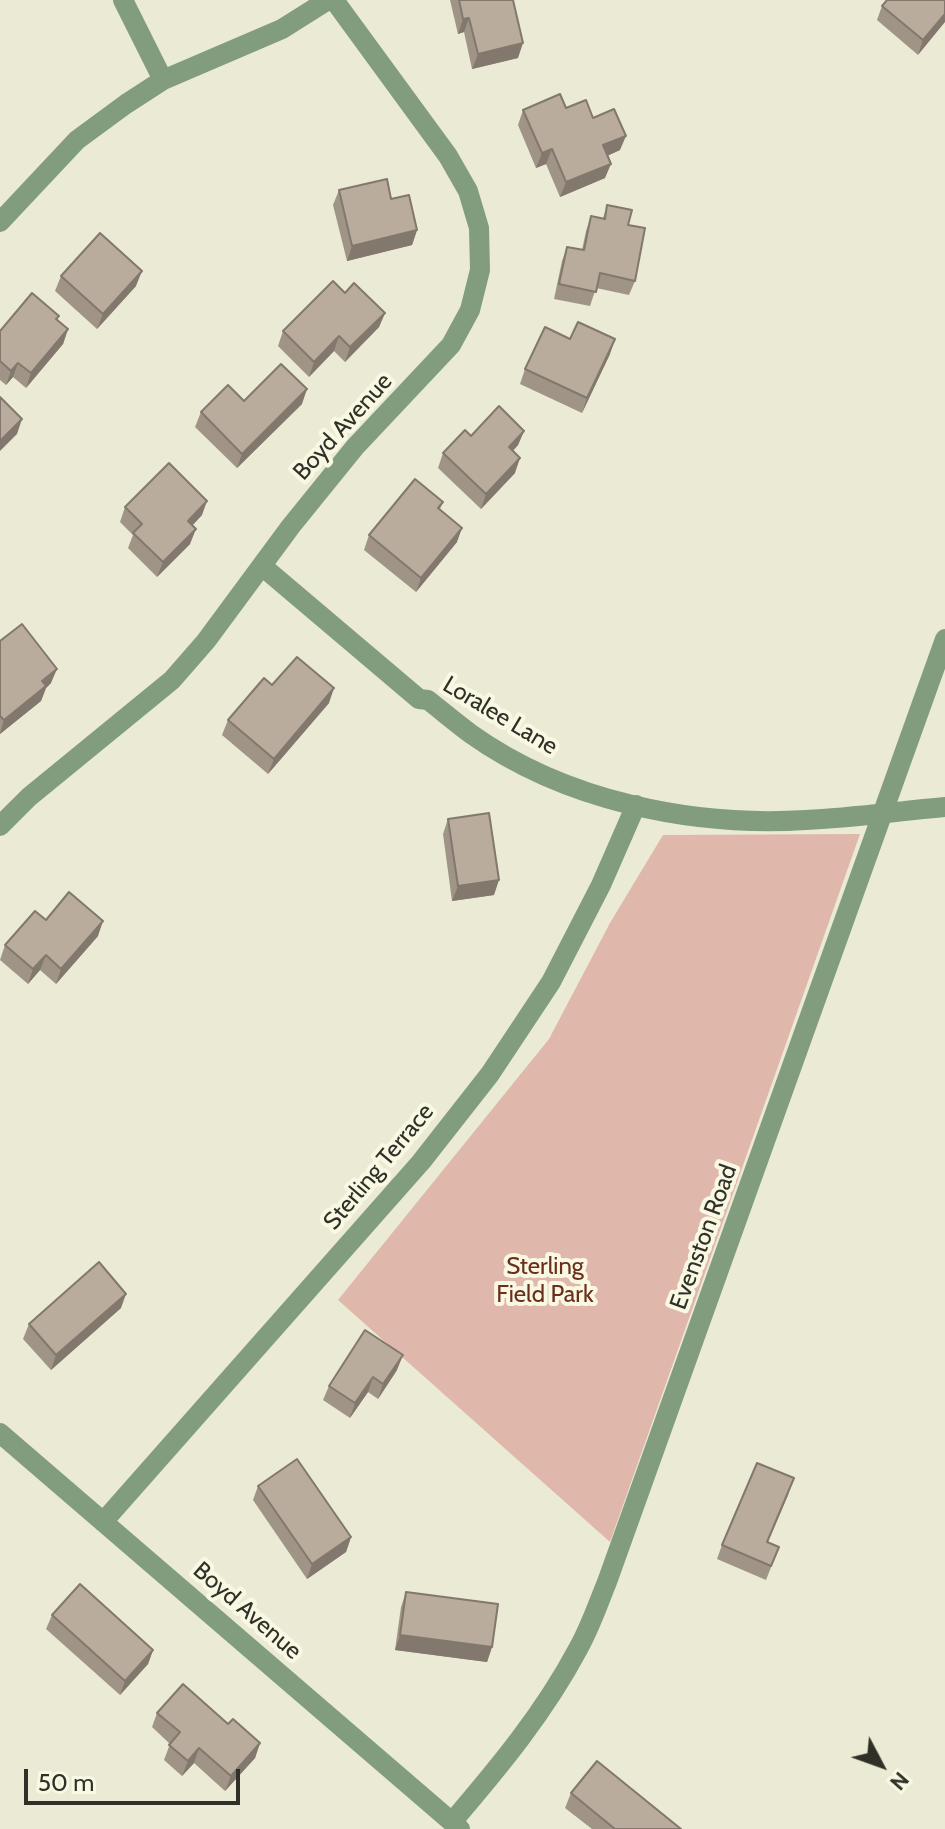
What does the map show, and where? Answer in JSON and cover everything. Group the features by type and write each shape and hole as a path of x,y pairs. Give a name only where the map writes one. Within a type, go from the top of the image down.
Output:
{"street":[{"path":"123,0 163,80"},
{"path":"0,222 77,140 163,80 282,29 328,0"},
{"name":"Boyd Avenue","path":"0,826 29,797 172,680 206,641 355,447 451,345 470,310 480,270 479,228 468,191 448,156 334,0"},
{"name":"Loralee Lane","path":"262,566 419,699 428,700 472,735 572,787 636,805 725,820 804,821 945,807"},
{"name":"Evenston Road","path":"456,1825 542,1710 579,1647 607,1582 945,639"},
{"name":"Sterling Terrace","path":"103,1522 421,1162 490,1074 551,982 601,885 636,805"},
{"name":"Boyd Avenue","path":"0,1433 456,1825"}],"green space":[{"name":"Sterling Field Park","path":"860,834 610,1542 338,1300 549,1039 610,923 663,835"}],"building":[{"path":"459,0 513,0 523,43 478,54 469,18 463,19"},
{"path":"887,0 945,0 945,14 923,40 882,6"},
{"path":"560,94 566,108 586,100 593,118 614,109 626,136 603,145 611,164 566,182 552,149 542,153 523,110"},
{"path":"387,179 391,199 409,195 417,230 352,246 339,190"},
{"path":"607,205 632,210 628,225 645,228 635,281 600,273 596,292 559,284 567,247 584,250 591,216 605,219"},
{"path":"100,233 142,271 103,314 61,276"},
{"path":"333,281 345,293 354,283 385,313 350,347 339,336 314,362 283,331"},
{"path":"32,293 59,316 56,319 68,329 31,373 18,363 11,371 0,361 0,331"},
{"path":"578,322 615,339 587,398 525,369 545,327 570,339"},
{"path":"281,364 307,389 242,454 201,412 228,385 244,401"},
{"path":"0,397 22,419 0,441"},
{"path":"499,406 524,431 509,447 520,458 486,494 443,453 465,430 471,436"},
{"path":"169,463 207,501 188,521 196,529 163,562 133,533 142,524 125,507"},
{"path":"415,479 443,502 438,508 462,528 421,578 369,535"},
{"path":"22,624 57,669 42,681 46,686 4,720 0,716 0,641"},
{"path":"297,657 334,688 274,759 228,720 264,678 272,685"},
{"path":"489,813 499,880 458,886 448,819"},
{"path":"69,892 103,921 61,969 46,955 33,969 5,945 35,911 46,920"},
{"path":"99,1262 126,1294 56,1355 29,1324"},
{"path":"365,1330 403,1355 383,1384 373,1377 355,1403 329,1386"},
{"path":"297,1459 351,1537 312,1564 258,1486"},
{"path":"757,1463 794,1478 767,1542 779,1547 771,1566 722,1545"},
{"path":"80,1584 153,1650 125,1681 52,1615"},
{"path":"406,1592 498,1604 492,1647 400,1635"},
{"path":"183,1684 228,1724 233,1719 260,1743 231,1776 199,1748 188,1761 169,1745 180,1732 157,1713"},
{"path":"597,1761 681,1829 615,1829 571,1793"}]}
